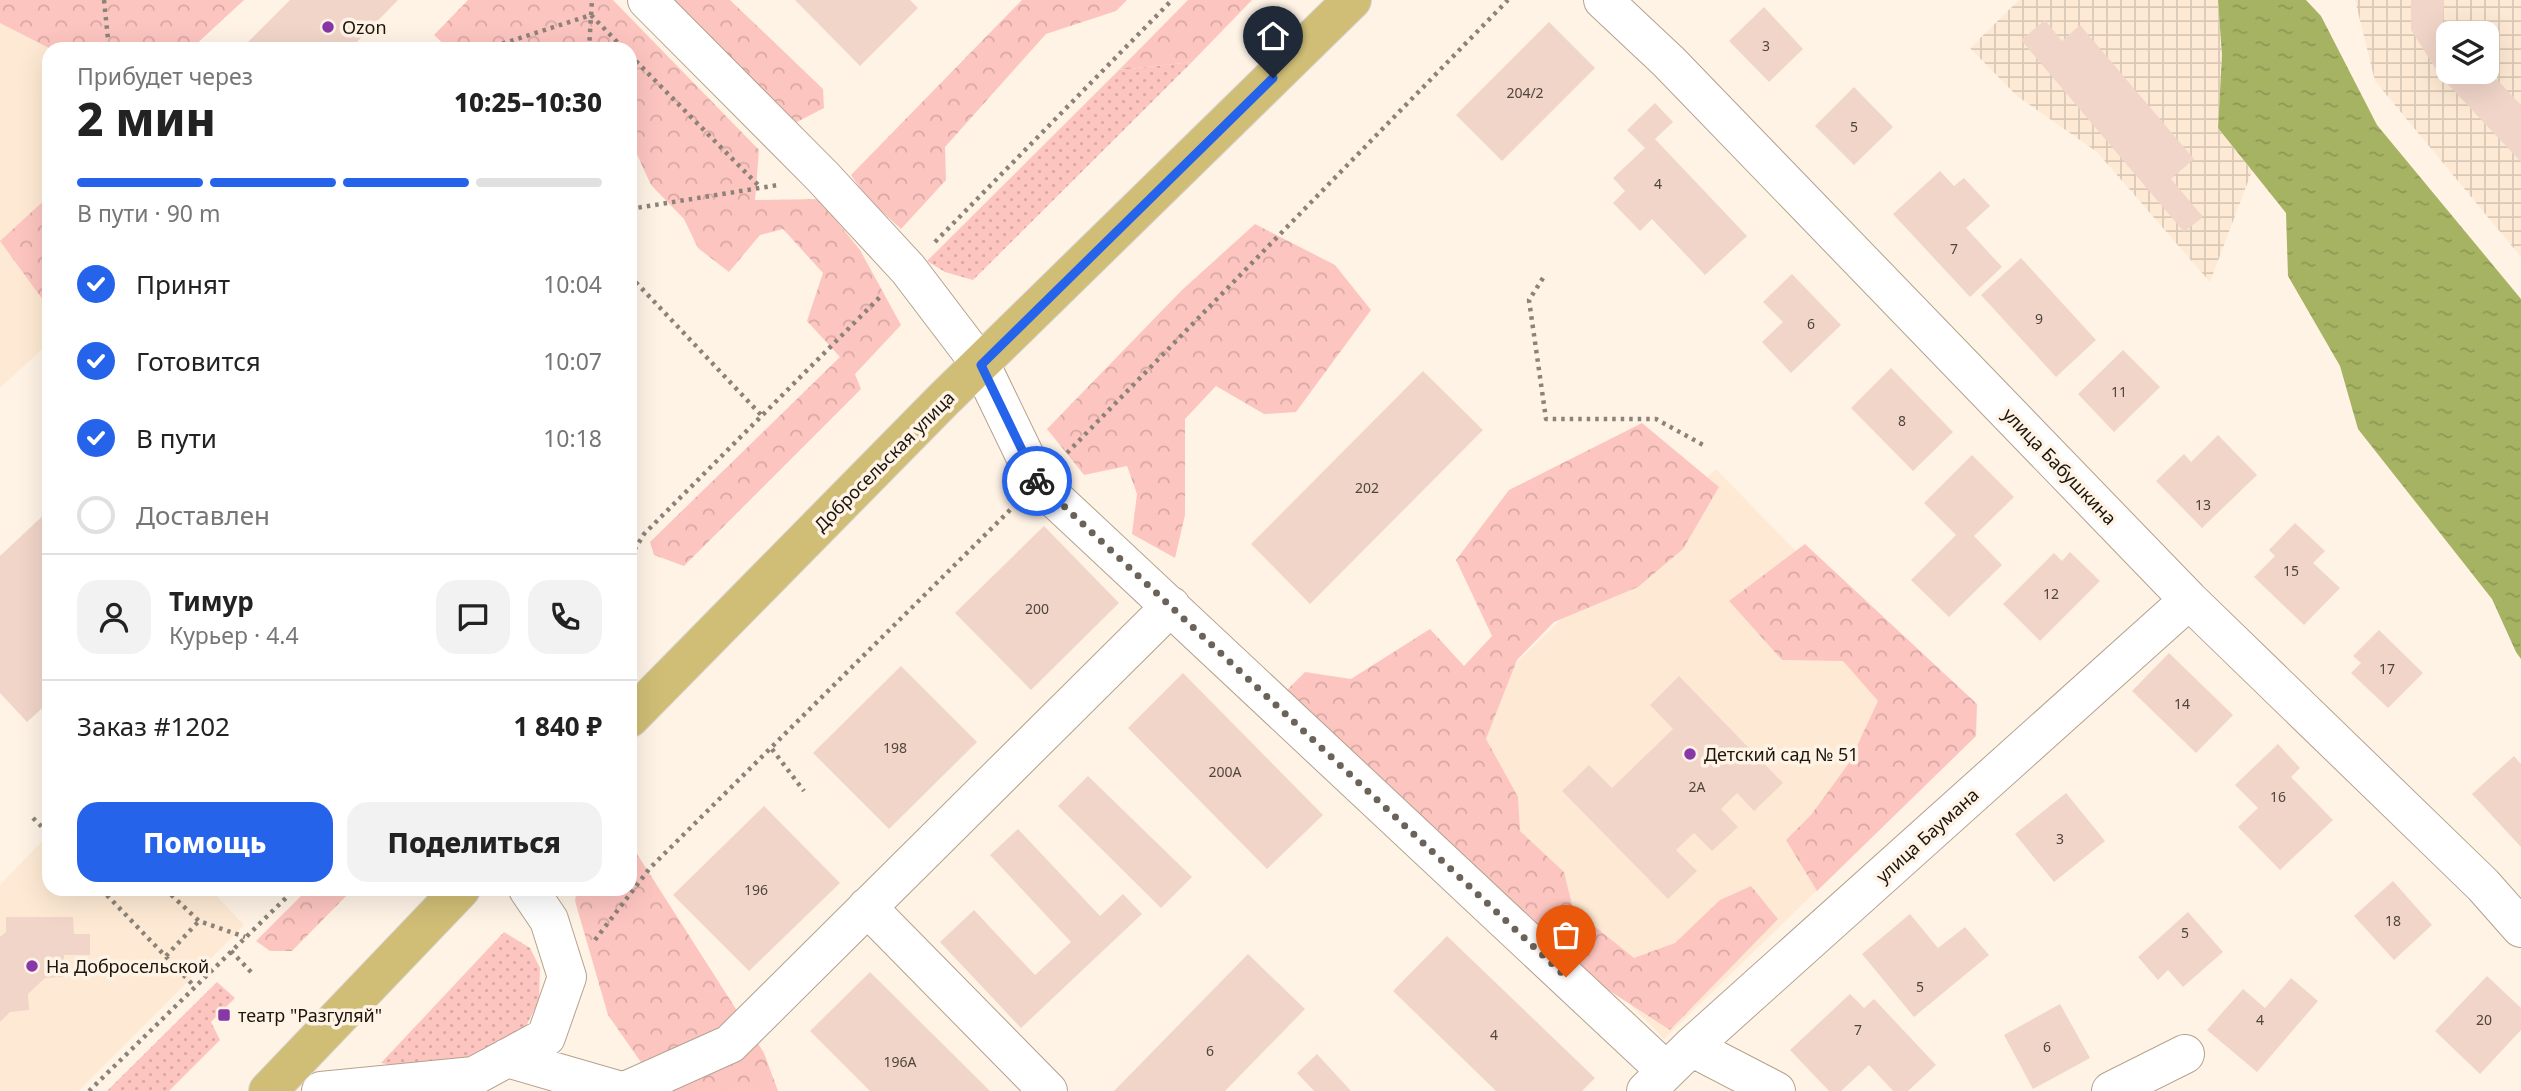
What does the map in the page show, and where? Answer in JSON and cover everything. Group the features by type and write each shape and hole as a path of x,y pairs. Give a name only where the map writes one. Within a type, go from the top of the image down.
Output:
{"main road":[{"name":"Добросельская улица","path":"637,711 943,400 1352,0"},
{"path":"268,1091 454,896"}],"street":[{"path":"647,0 823,177 908,269 981,365 1038,483 1668,1070 1776,1091"},
{"name":"улица Бабушкина","path":"1603,0 1669,62 2189,600 2483,885 2521,928"},
{"name":"улица Баумана","path":"1668,1070 2189,600"},
{"path":"507,1058 623,1091 730,1044 1171,606"},
{"path":"321,1091 474,1076 546,1037 567,977 549,920 533,896"},
{"path":"867,907 1048,1091"},
{"path":"2111,1091 2185,1054"}],"path":[{"path":"104,0 109,42"},
{"path":"589,42 592,0"},
{"path":"508,42 591,15"},
{"path":"591,15 617,42"},
{"path":"637,62 761,188"},
{"path":"637,208 823,177"},
{"path":"1543,278 1529,300 1546,419 1656,419 1705,446"},
{"path":"637,283 763,417"},
{"path":"772,749 804,791"},
{"path":"33,818 42,827"},
{"path":"108,896 195,987"},
{"path":"172,896 199,921 245,937"},
{"path":"89,1091 288,896"},
{"path":"166,956 199,921"},
{"path":"231,951 252,973"}],"shaded area":[{"path":"0,0 80,42 42,42 42,349 0,388"},
{"path":"2019,0 2218,0 2222,55 2218,128 2252,171 2210,282 2097,152 2017,96 1970,48"},
{"path":"2355,0 2521,0 2521,257 2375,81"},
{"name":"Детский сад № 51","path":"1716,469 1976,736 1664,1039 1404,772"},
{"path":"42,841 42,896 217,896 244,925 79,1091 0,1091 0,885"}],"green space":[{"path":"0,0 244,0 199,42 42,42 42,44 0,23"},
{"path":"468,0 613,0 759,150 755,200 819,199 860,250 901,325 855,374 861,389 684,566 654,555 650,542 840,357 807,321 823,273 783,229 760,235 729,272 698,248 684,219 651,185 637,154 637,42 442,42 434,35"},
{"path":"667,0 730,0 823,89 824,108 793,124"},
{"path":"1022,0 1127,0 1116,11 1046,34 945,147 946,180 901,229 866,197 851,175"},
{"path":"1188,0 1252,0 1192,62 1119,70"},
{"path":"1192,62 973,280 945,272 927,261 1119,70"},
{"path":"42,202 42,299 0,241"},
{"path":"1255,224 1335,265 1371,310 1296,412 1264,414 1216,386 1185,419 1185,515 1175,558 1132,534 1137,494 1127,466 1084,475 1047,429 1182,290"},
{"path":"1642,423 1719,487 1683,549 1638,587 1554,622 1517,660 1486,739 1518,797 1520,831 1564,872 1573,909 1634,958 1675,943 1720,900 1751,886 1778,919 1670,1030 1599,984 1286,691 1305,672 1351,679 1430,629 1464,666 1492,636 1456,560 1509,490"},
{"path":"1805,544 1977,704 1976,736 1817,891 1786,840 1811,815 1849,763 1878,701 1843,661 1782,660 1729,601"},
{"path":"637,854 764,1053 778,1091 661,1091 608,1015 575,901 576,896 637,896"},
{"path":"301,896 346,896 292,951 270,951 256,941"},
{"path":"504,932 530,948 540,968 539,1001 525,1028 479,1058 422,1071 381,1063"},
{"path":"217,982 235,998 211,1022 220,1040 169,1091 107,1091"}],"water":[{"path":"2218,0 2306,0 2321,16 2377,125 2521,299 2521,659 2492,599 2358,429 2340,366 2288,276 2286,213 2218,128 2222,55"}],"building":[{"path":"290,0 398,0 357,42 248,42"},
{"path":"795,0 910,0 918,8 860,66"},
{"path":"2411,0 2444,0 2443,21 2436,21 2436,69 2411,30"},
{"path":"1764,7 1803,49 1769,82 1729,41"},
{"path":"2045,20 2062,41 2080,25 2194,159 2171,179 2203,217 2184,232 2021,40"},
{"path":"1549,22 1595,68 1502,161 1456,115"},
{"path":"2499,82 2521,105 2521,162 2448,84 2499,84"},
{"path":"1854,87 1893,127 1854,165 1815,126"},
{"path":"1655,103 1673,122 1655,139 1747,236 1705,275 1652,219 1640,231 1613,203 1625,191 1613,178 1645,148 1627,130"},
{"path":"1940,171 1954,186 1964,178 1990,206 1966,228 2002,267 1970,297 1893,214"},
{"path":"2021,258 2096,340 2056,377 1981,295"},
{"path":"1792,274 1841,325 1791,373 1762,342 1783,322 1763,302"},
{"path":"2123,350 2160,387 2114,432 2078,394"},
{"path":"1891,368 1953,432 1913,471 1851,408"},
{"path":"1423,371 1483,430 1310,604 1251,544"},
{"path":"2218,435 2257,475 2202,528 2156,481 2184,454 2191,462"},
{"path":"1972,455 2014,497 1974,536 2002,565 1949,617 1911,580 1956,535 1924,503"},
{"path":"42,517 42,708 27,722 0,693 0,556"},
{"path":"2295,523 2325,551 2313,563 2340,588 2304,625 2254,577 2275,556 2269,550"},
{"path":"1044,526 1119,603 1031,690 955,613"},
{"path":"2070,552 2100,581 2040,641 2003,604 2054,553 2062,561"},
{"path":"2379,630 2423,673 2388,708 2351,673 2361,663 2353,656"},
{"path":"2169,653 2233,715 2196,753 2132,691"},
{"path":"901,666 977,742 889,829 813,753"},
{"path":"1183,673 1323,815 1267,869 1128,728"},
{"path":"1679,676 1783,783 1754,811 1737,793 1721,809 1738,827 1712,851 1694,833 1676,850 1697,871 1668,899 1562,791 1589,765 1612,788 1673,729 1650,705"},
{"path":"2278,744 2300,768 2291,777 2333,820 2280,870 2238,827 2258,808 2235,785"},
{"path":"2514,756 2521,764 2521,847 2472,794"},
{"path":"1088,776 1192,877 1161,908 1058,806"},
{"path":"2066,793 2105,841 2054,882 2015,834"},
{"path":"764,806 840,883 749,971 673,895"},
{"path":"1018,829 1100,916 1123,894 1142,914 1021,1028 940,942 974,910 1035,975 1071,942 990,855"},
{"path":"2393,881 2432,925 2394,960 2354,916"},
{"path":"2188,912 2223,952 2183,987 2168,970 2158,980 2138,957"},
{"path":"1910,914 1938,948 1965,927 1989,955 1914,1017 1862,954"},
{"name":"На Добросельской","path":"6,917 73,917 74,934 90,934 90,955 64,955 64,977 45,978 28,994 29,1010 10,1012 0,1022 0,937 6,932"},
{"path":"1447,936 1595,1078 1582,1091 1496,1091 1393,991"},
{"path":"1248,954 1305,1009 1225,1091 1114,1091"},
{"path":"870,972 990,1091 870,1091 810,1031"},
{"path":"2487,976 2521,1008 2521,1030 2480,1074 2435,1031"},
{"path":"2291,978 2318,1001 2257,1072 2207,1030 2243,989 2265,1008"},
{"path":"1850,994 1864,1008 1874,999 1936,1065 1908,1091 1893,1091 1869,1065 1841,1091 1829,1091 1790,1050"},
{"path":"2060,1004 2090,1058 2033,1089 2004,1035"},
{"path":"1317,1054 1351,1091 1314,1091 1297,1073"}],"way so far":[{"path":"1037,481 1566,977"}],"place":[{"name":"Ozon","path":"328,27"},
{"name":"Детский сад № 51","path":"1690,754"},
{"name":"На Добросельской","path":"32,966"},
{"name":"театр \"Разгуляй\"","path":"224,1015"}],"route":[{"path":"1037,481 981,365 1273,78"}]}
